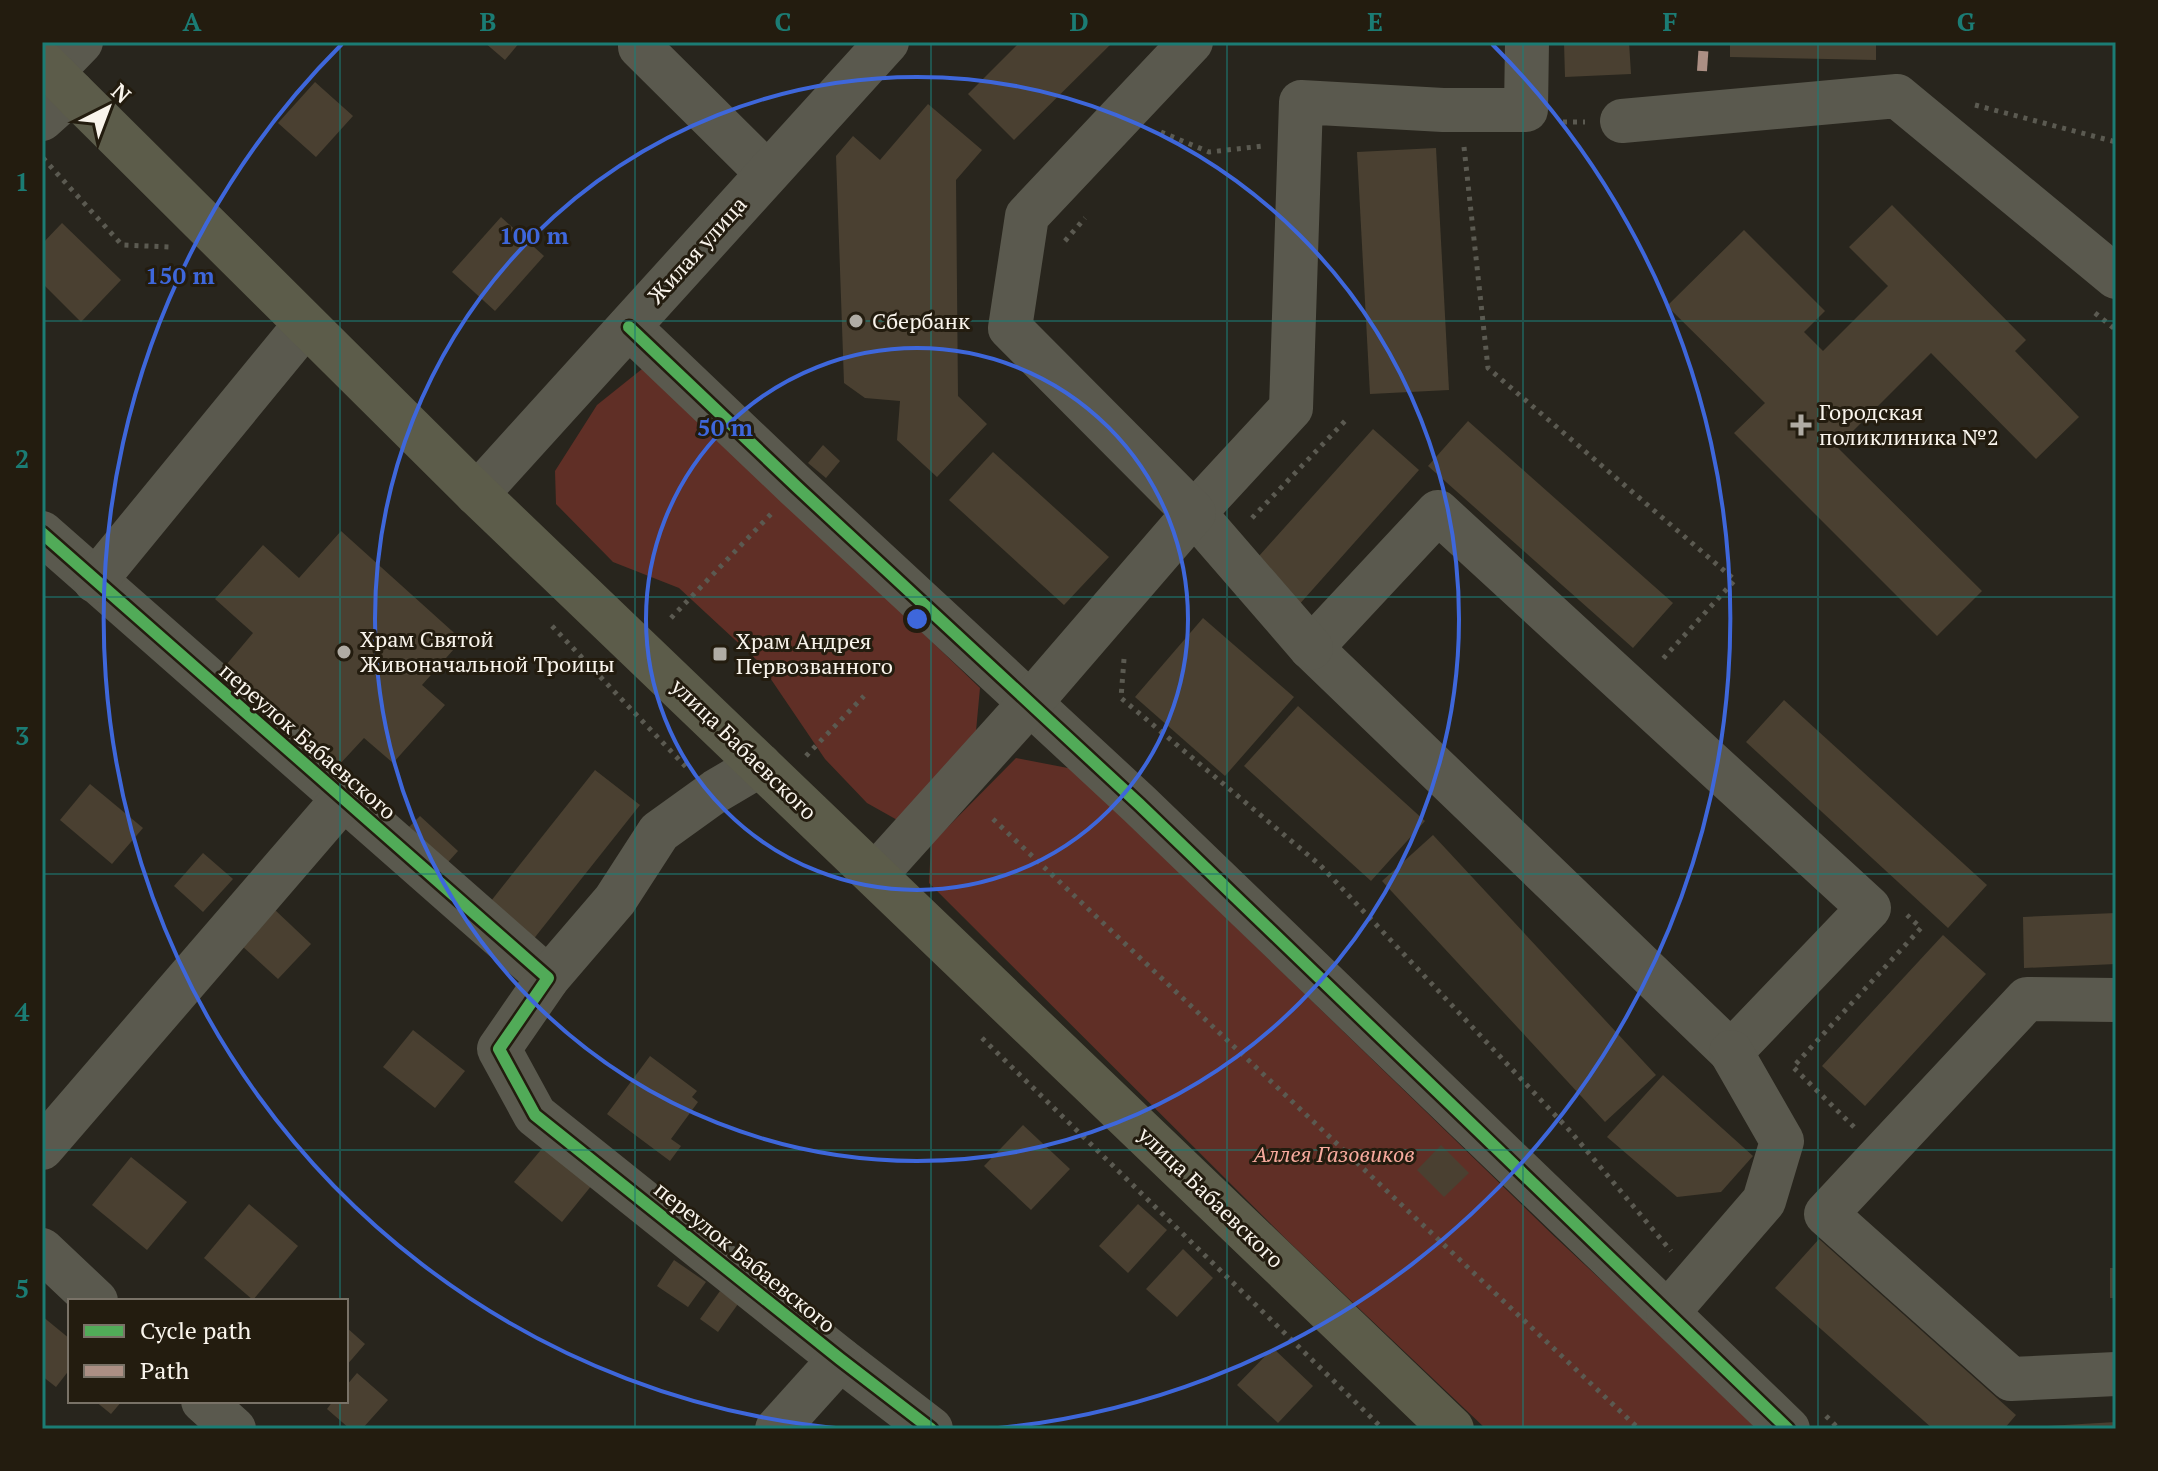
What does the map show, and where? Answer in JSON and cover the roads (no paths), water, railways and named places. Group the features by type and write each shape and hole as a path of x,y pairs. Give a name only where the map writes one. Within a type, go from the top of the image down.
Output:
{"main road":[{"name":"улица Бабаевского","path":"58,77 477,494 1452,1429"}],"street":[{"path":"640,42 640,47 766,172"},
{"name":"Жилая улица","path":"477,494 887,42"},
{"path":"1191,42 1027,216 1010,328 1194,513 1311,648 1731,1052 1782,1141 1764,1201 1682,1296"},
{"path":"876,874 1030,703 1194,513 1291,408 1301,102 1443,110 1526,110 1527,42"},
{"path":"1622,121 1897,96 2104,294"},
{"path":"95,581 305,325"},
{"path":"629,327 1151,815 1682,1296 1802,1418"},
{"path":"1311,648 1438,512 1869,908 1731,1052"},
{"name":"переулок Бабаевского","path":"42,533 548,978 499,1049 535,1115 931,1429"},
{"path":"548,978 615,900 659,832 716,791 760,765"},
{"path":"42,1148 343,799"},
{"path":"2116,1000 2027,999 1826,1214 2011,1379 2116,1374"},
{"path":"42,1250 94,1299"},
{"path":"777,1429 840,1359"},
{"path":"205,1403 234,1429"}],"place":[{"name":"Сбербанк","path":"856,321"},
{"name":"Городская поликлиника №2","path":"1801,425"},
{"name":"Храм Святой Живоначальной Троицы","path":"344,652"},
{"name":"Храм Андрея Первозванного","path":"720,654"}],"park label":[{"name":"Аллея Газовиков","path":"1334,1154"}]}
